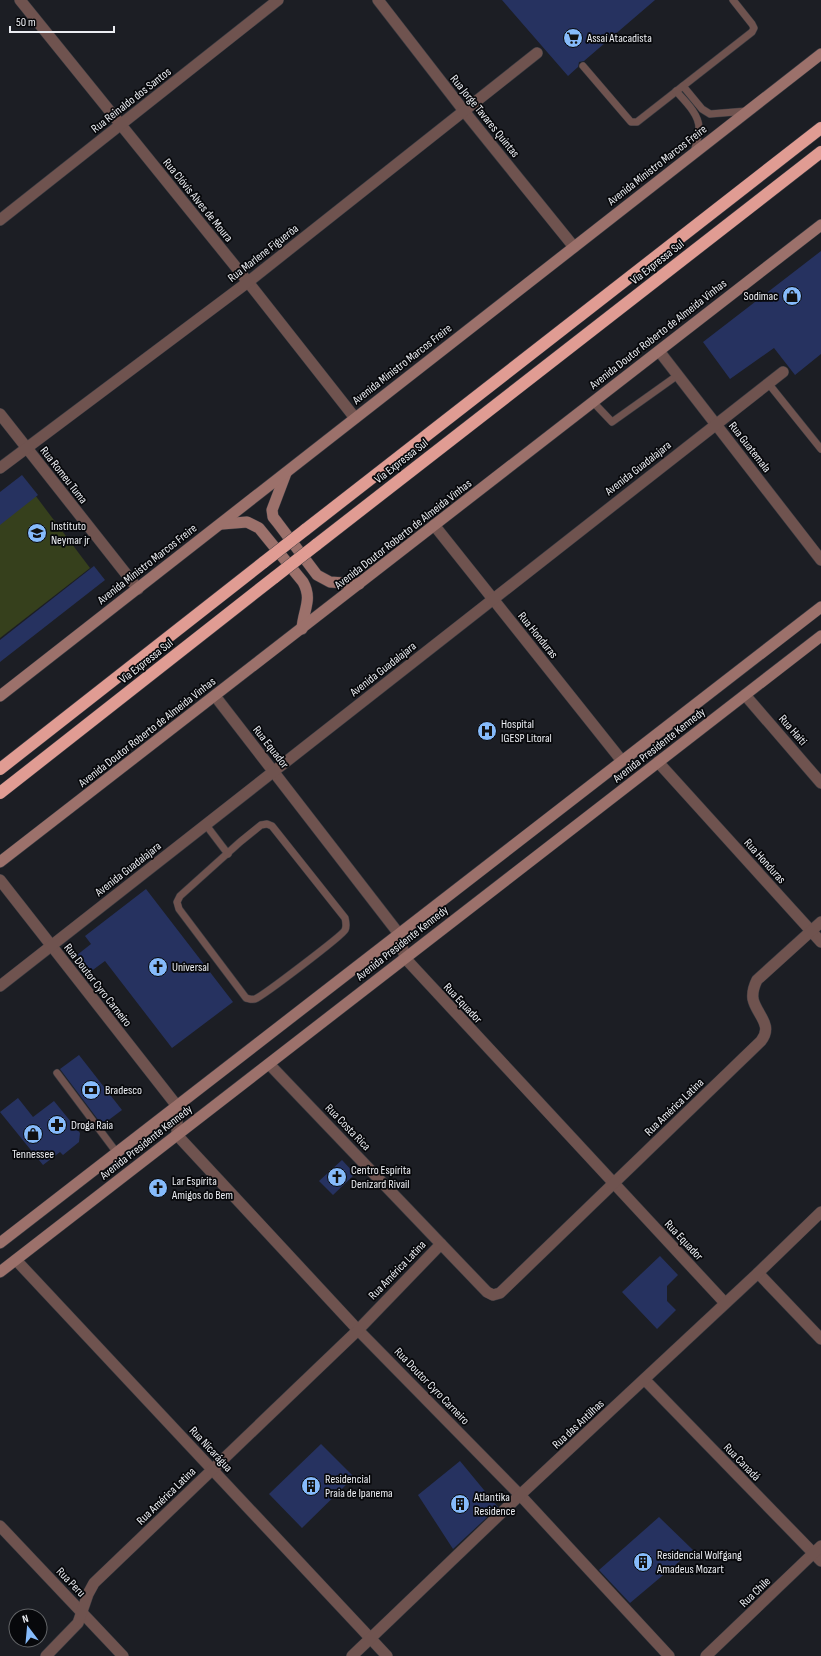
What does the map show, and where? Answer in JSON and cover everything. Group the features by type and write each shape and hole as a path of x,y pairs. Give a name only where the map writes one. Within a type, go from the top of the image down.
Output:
{"highway":[{"name":"Via Expressa Sul","path":"0,769 821,128"},
{"name":"Via Expressa Sul","path":"0,794 275,577 821,152"}],"main road":[{"name":"Avenida Ministro Marcos Freire","path":"0,696 821,54"},
{"name":"Avenida Doutor Roberto de Almeida Vinhas","path":"0,862 821,224"},
{"path":"286,472 272,510 273,517 317,575 330,582 359,584"},
{"path":"220,524 247,522 259,528 266,535 307,589 308,598 302,618 302,628"},
{"name":"Avenida Presidente Kennedy","path":"0,1243 821,607"},
{"name":"Avenida Presidente Kennedy","path":"0,1272 821,636"}],"street":[{"name":"Rua Clóvis Alves de Moura","path":"20,0 248,282 355,418"},
{"name":"Rua Reinaldo dos Santos","path":"0,220 278,0"},
{"name":"Rua Jorge Tavares Quintas","path":"378,0 464,111 574,247"},
{"name":"Rua Marlene Figuerôa","path":"0,468 248,282 537,53"},
{"name":"Rua Guatemala","path":"659,351 821,560"},
{"name":"Avenida Guadalajara","path":"0,986 783,372"},
{"name":"Rua Romeu Tuma","path":"0,414 138,588"},
{"name":"Rua Honduras","path":"434,525 622,761"},
{"name":"Rua Haiti","path":"745,694 821,783"},
{"name":"Rua Equador","path":"215,696 399,934 404,958 725,1303"},
{"name":"Rua Honduras","path":"658,762 821,942"},
{"name":"Rua Doutor Cyro Carneiro","path":"0,880 176,1106"},
{"name":"Rua América Latina","path":"46,1656 71,1632 78,1622 88,1594 94,1584 358,1330 441,1244 487,1292 493,1295 500,1293 764,1037 766,1032 765,1022 756,1007 754,1000 754,987 757,980 821,922"},
{"name":"Rua Costa Rica","path":"269,1064 441,1244"},
{"path":"176,1106 177,1135"},
{"name":"Rua Doutor Cyro Carneiro","path":"177,1135 358,1330 520,1495 669,1656"},
{"name":"Rua das Antilhas","path":"352,1656 520,1495 645,1380 821,1212"},
{"name":"Rua Nicarágua","path":"16,1260 387,1656"},
{"path":"758,1273 821,1339"},
{"name":"Rua Canadá","path":"645,1380 818,1553"},
{"name":"Rua Peru","path":"0,1526 123,1656"},
{"name":"Rua Chile","path":"706,1656 818,1553"}],"lane":[{"path":"583,66 631,122 636,122 752,32 754,28 752,24 733,0"},
{"path":"683,86 702,109 710,114 747,111"},
{"path":"676,91 695,114 698,122 699,129 694,152"},
{"path":"593,402 612,422 678,375"},
{"path":"768,383 821,449"},
{"path":"267,824 272,826 345,918 347,925 345,931 329,944 275,986 251,1000 246,998 188,922 179,909 177,902 180,896 228,854 261,825 267,824"},
{"path":"206,825 228,854"},
{"path":"57,1072 117,1153"}],"green space":[{"name":"Instituto Neymar jr","path":"29,487 90,568 0,638 0,510"}],"building":[{"name":"Assaí Atacadista","path":"502,0 655,0 584,61 579,62 578,67 568,76"},
{"name":"Sodimac","path":"821,251 821,354 795,375 774,348 730,379 703,342"},
{"path":"22,475 38,495 0,525 0,492"},
{"path":"94,566 105,580 0,662 0,640"},
{"name":"Universal","path":"146,889 233,1002 172,1048 105,961 90,972 77,955 91,944 85,936"},
{"name":"Bradesco","path":"79,1055 122,1110 102,1125 60,1069"},
{"path":"18,1098 33,1117 54,1101 80,1133 79,1142 63,1155 60,1152 43,1165 0,1112"},
{"name":"Centro Espírita Denizard Rivail","path":"342,1160 355,1174 333,1195 319,1181"},
{"path":"660,1256 678,1275 667,1286 667,1301 676,1310 657,1329 622,1292"},
{"name":"Residencial Praia de Ipanema","path":"321,1444 354,1477 302,1528 269,1494"},
{"name":"Atlantika Residence","path":"460,1461 498,1507 453,1549 418,1495"},
{"name":"Residencial Wolfgang Amadeus Mozart","path":"659,1517 693,1550 630,1603 599,1570"}],"place":[{"name":"Assaí Atacadista","path":"573,38"},
{"name":"Sodimac","path":"792,296"},
{"name":"Instituto Neymar jr","path":"37,533"},
{"name":"Hospital IGESP Litoral","path":"487,731"},
{"name":"Universal","path":"158,967"},
{"name":"Bradesco","path":"91,1090"},
{"name":"Droga Raia","path":"57,1125"},
{"name":"Tennessee","path":"33,1134"},
{"name":"Centro Espírita Denizard Rivail","path":"337,1177"},
{"name":"Lar Espírita Amigos do Bem","path":"158,1188"},
{"name":"Residencial Praia de Ipanema","path":"311,1486"},
{"name":"Atlantika Residence","path":"460,1504"},
{"name":"Residencial Wolfgang Amadeus Mozart","path":"643,1562"}]}
